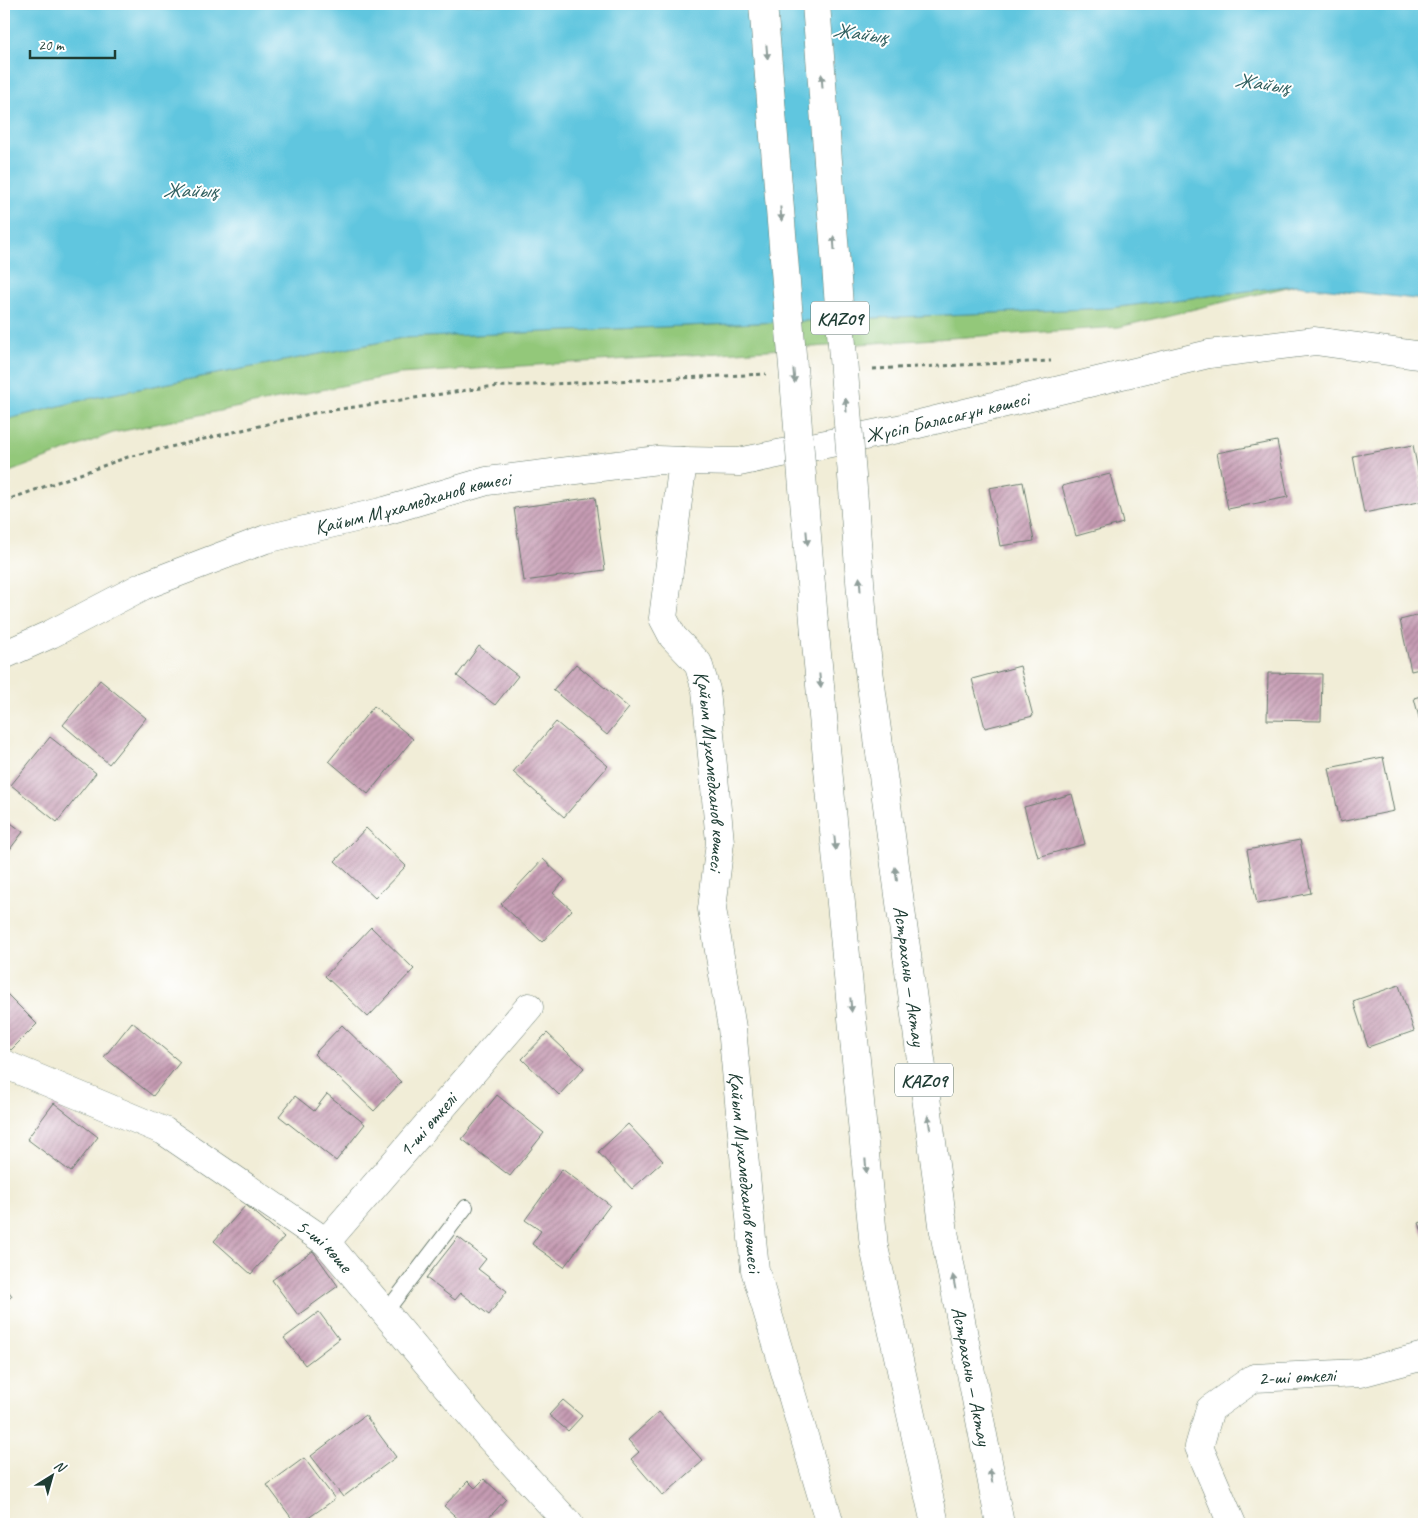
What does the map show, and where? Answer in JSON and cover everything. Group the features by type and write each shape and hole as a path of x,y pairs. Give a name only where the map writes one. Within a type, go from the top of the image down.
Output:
{"main road":[{"name":"KAZ09","path":"763,4 815,633 874,1247 935,1524"},
{"name":"Астрахань — Актау","path":"816,4 864,633 944,1232 1000,1524"},
{"name":"Жүсіп Баласағұн көшесі","path":"683,461 739,462 898,429 1209,354 1315,341 1424,356"},
{"name":"Қайым Мұхамедханов көшесi","path":"4,655 51,634 142,586 266,539 385,511 487,481 658,460 683,461 663,618 673,637 698,663 706,690 720,842 712,909 732,1028 754,1270 830,1524"},
{"name":"1-ші өткелі","path":"326,1242 529,1007"},
{"name":"5-шi көше","path":"4,1064 164,1131 326,1242 489,1437 569,1524"},
{"name":"2-ші өткелі","path":"1232,1524 1199,1447 1210,1409 1254,1378 1360,1372 1424,1356"}],"lane":[{"path":"385,1313 466,1207"}],"path":[{"path":"863,370 1061,361"},
{"path":"4,501 128,457 314,413 488,387 774,374"}],"green space":[{"path":"1296,285 1119,327 399,374 113,433 4,474 4,420 87,399 402,338 1110,308"}],"water":[{"name":"Жайық","path":"4,4 1424,4 1424,300 1296,285 1110,308 402,338 87,399 4,420"}],"building":[{"path":"1277,441 1288,497 1228,509 1217,453"},
{"path":"1413,445 1424,501 1364,513 1353,456"},
{"path":"1110,474 1123,523 1076,536 1062,486"},
{"path":"1023,482 1034,541 1000,546 989,488"},
{"path":"595,497 605,570 524,581 514,508"},
{"path":"1424,614 1424,668 1411,671 1400,620"},
{"path":"479,646 518,676 495,705 457,676"},
{"path":"576,664 629,708 607,735 553,690"},
{"path":"1020,666 1033,716 985,728 972,679"},
{"path":"1268,673 1322,674 1321,721 1267,720"},
{"path":"100,680 146,718 109,764 63,725"},
{"path":"1424,695 1424,737 1414,698"},
{"path":"374,706 413,739 368,794 329,761"},
{"path":"556,722 608,766 564,817 513,772"},
{"path":"50,737 96,773 57,822 11,785"},
{"path":"1383,757 1394,811 1340,822 1329,768"},
{"path":"1072,794 1085,844 1038,857 1024,807"},
{"path":"4,818 23,832 4,857"},
{"path":"366,828 406,866 375,898 335,861"},
{"path":"1300,840 1311,893 1257,904 1247,850"},
{"path":"543,859 565,880 553,893 572,910 542,942 501,904"},
{"path":"371,927 414,969 368,1017 325,976"},
{"path":"1399,985 1414,1031 1368,1047 1353,1001"},
{"path":"4,991 37,1024 11,1050 4,1043"},
{"path":"132,1022 180,1062 153,1096 104,1057"},
{"path":"342,1025 401,1082 374,1111 314,1054"},
{"path":"547,1033 584,1068 559,1095 522,1059"},
{"path":"327,1094 365,1124 336,1161 279,1116 295,1096 314,1111"},
{"path":"497,1095 544,1133 510,1176 462,1139"},
{"path":"54,1103 98,1137 71,1172 27,1139"},
{"path":"628,1124 663,1161 632,1189 598,1152"},
{"path":"562,1169 610,1205 564,1267 532,1244 541,1231 525,1220"},
{"path":"246,1205 284,1237 251,1274 214,1241"},
{"path":"1424,1221 1424,1237 1419,1223"},
{"path":"458,1237 486,1259 478,1269 507,1291 489,1315 461,1293 455,1300 426,1278"},
{"path":"313,1251 338,1286 298,1315 272,1280"},
{"path":"4,1285 12,1296 4,1303"},
{"path":"319,1312 339,1339 305,1365 284,1338"},
{"path":"563,1400 582,1416 568,1431 549,1415"},
{"path":"659,1412 703,1461 663,1496 631,1459 639,1452 628,1440"},
{"path":"365,1415 396,1457 343,1497 311,1456"},
{"path":"304,1458 335,1499 300,1524 296,1524 267,1485"},
{"path":"484,1479 506,1499 483,1524 464,1524 444,1506 468,1481 475,1488"}]}
